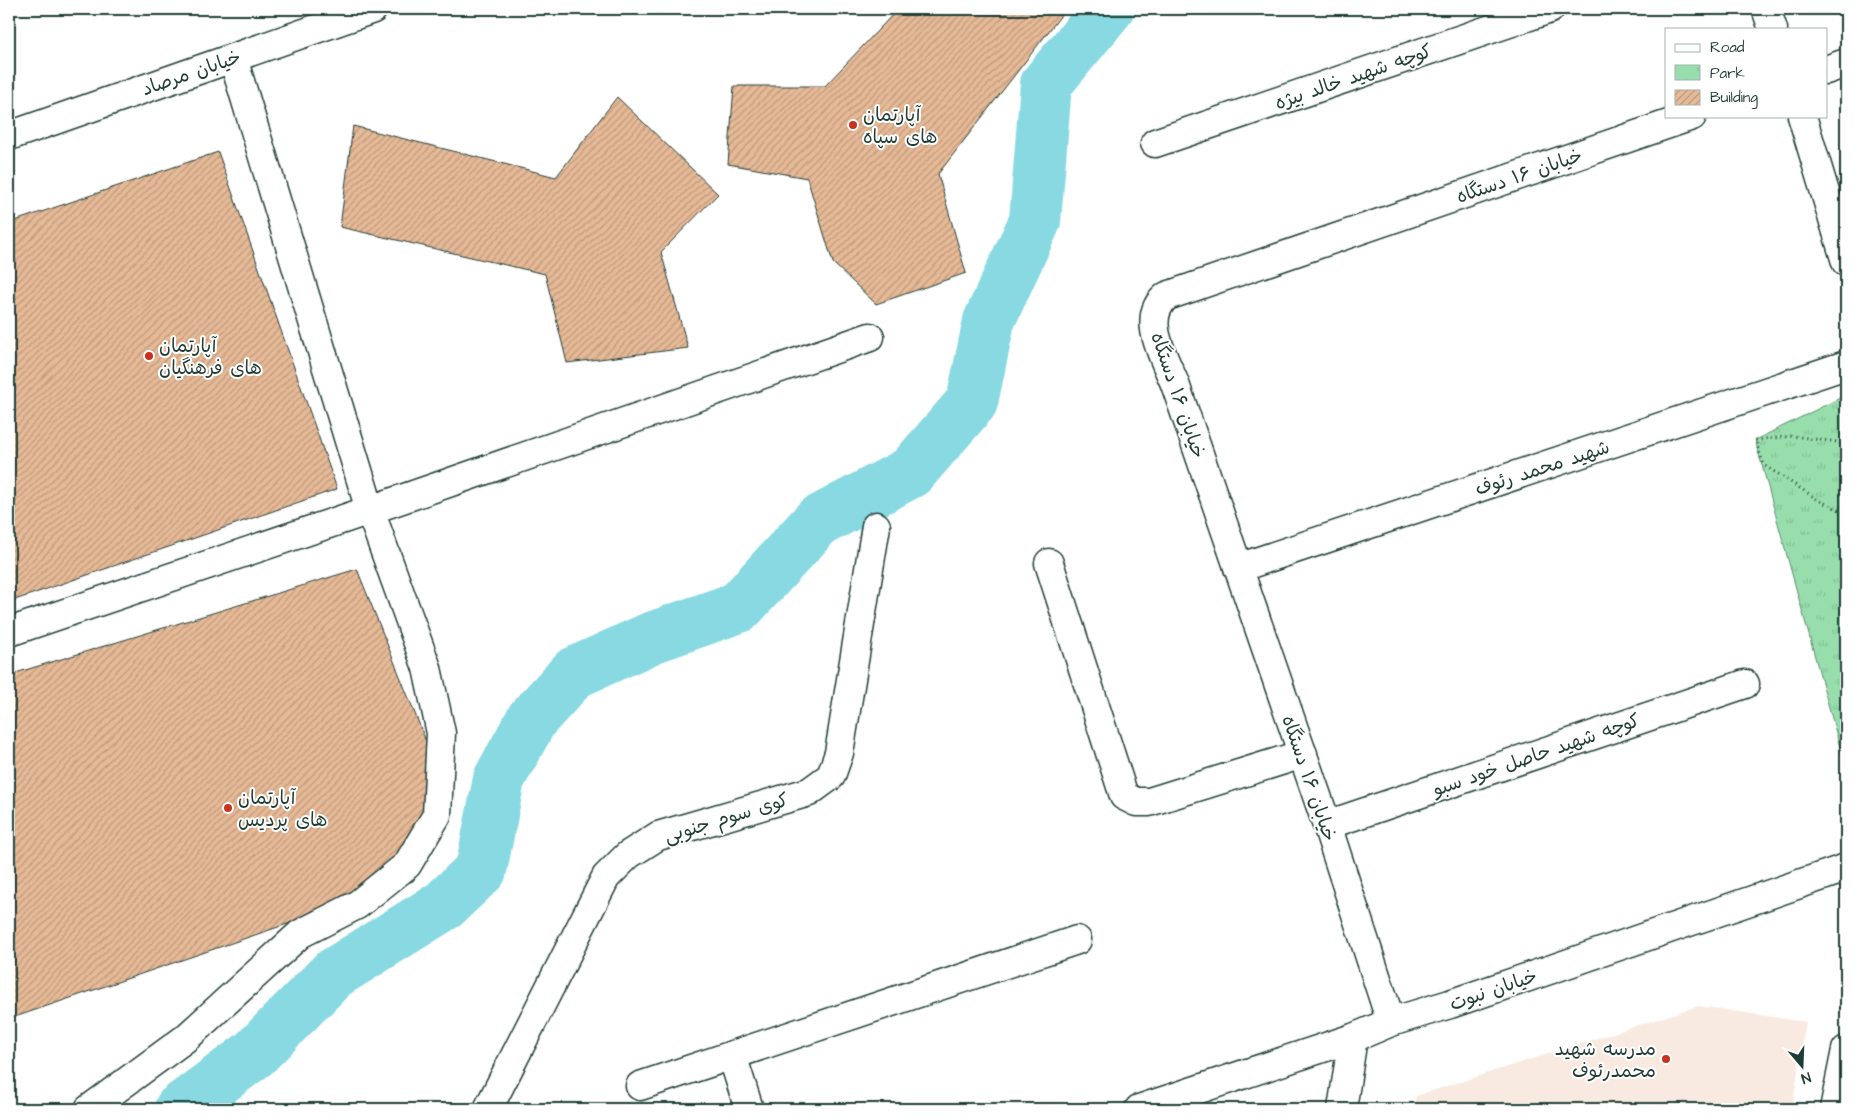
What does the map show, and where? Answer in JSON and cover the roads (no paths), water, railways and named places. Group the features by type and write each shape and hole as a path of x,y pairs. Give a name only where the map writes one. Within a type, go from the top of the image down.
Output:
{"street":[{"name":"خیابان مرصاد","path":"9,136 373,9"},
{"name":"کوچه شهید خالد بیژه","path":"1155,143 1550,9"},
{"path":"1766,9 1773,28"},
{"path":"89,1109 186,1038 300,934 357,906 407,865 437,814 442,733 427,668 370,510 232,58"},
{"path":"1828,69 1846,63"},
{"name":"خیابان ۱۶ دستگاه","path":"1391,1022 1327,825 1175,384 1157,339 1154,315 1160,300 1167,296 1686,118"},
{"path":"1803,118 1846,262"},
{"path":"9,632 370,510 870,337"},
{"name":"شهید محمد رئوف","path":"1238,568 1846,365"},
{"name":"کوی سوم جنوبی","path":"488,1109 606,877 628,855 658,836 809,792 831,776 839,753 876,526"},
{"path":"1049,563 1124,796 1136,802 1149,802 1302,754"},
{"name":"کوچه شهید حاصل خود سبو","path":"1327,825 1746,684"},
{"name":"خیابان نبوت","path":"1139,1109 1353,1038 1391,1022 1450,1004 1846,868"},
{"path":"640,1086 1077,940"},
{"path":"1342,1109 1353,1038"},
{"path":"1834,1109 1846,1050"},
{"path":"732,1055 749,1109"}],"waterway":[{"path":"180,1109 254,1054 333,974 444,905 481,870 499,779 532,719 574,673 651,638 739,607 817,522 911,472 972,402 989,321 1035,221 1046,84 1108,9"}],"place":[{"name":"آپارتمان های سپاه","path":"853,125"},
{"name":"آپارتمان های فرهنگیان","path":"149,356"},
{"name":"آپارتمان های پردیس","path":"228,808"},
{"name":"مدرسه شهید محمدرئوف","path":"1666,1059"}]}
